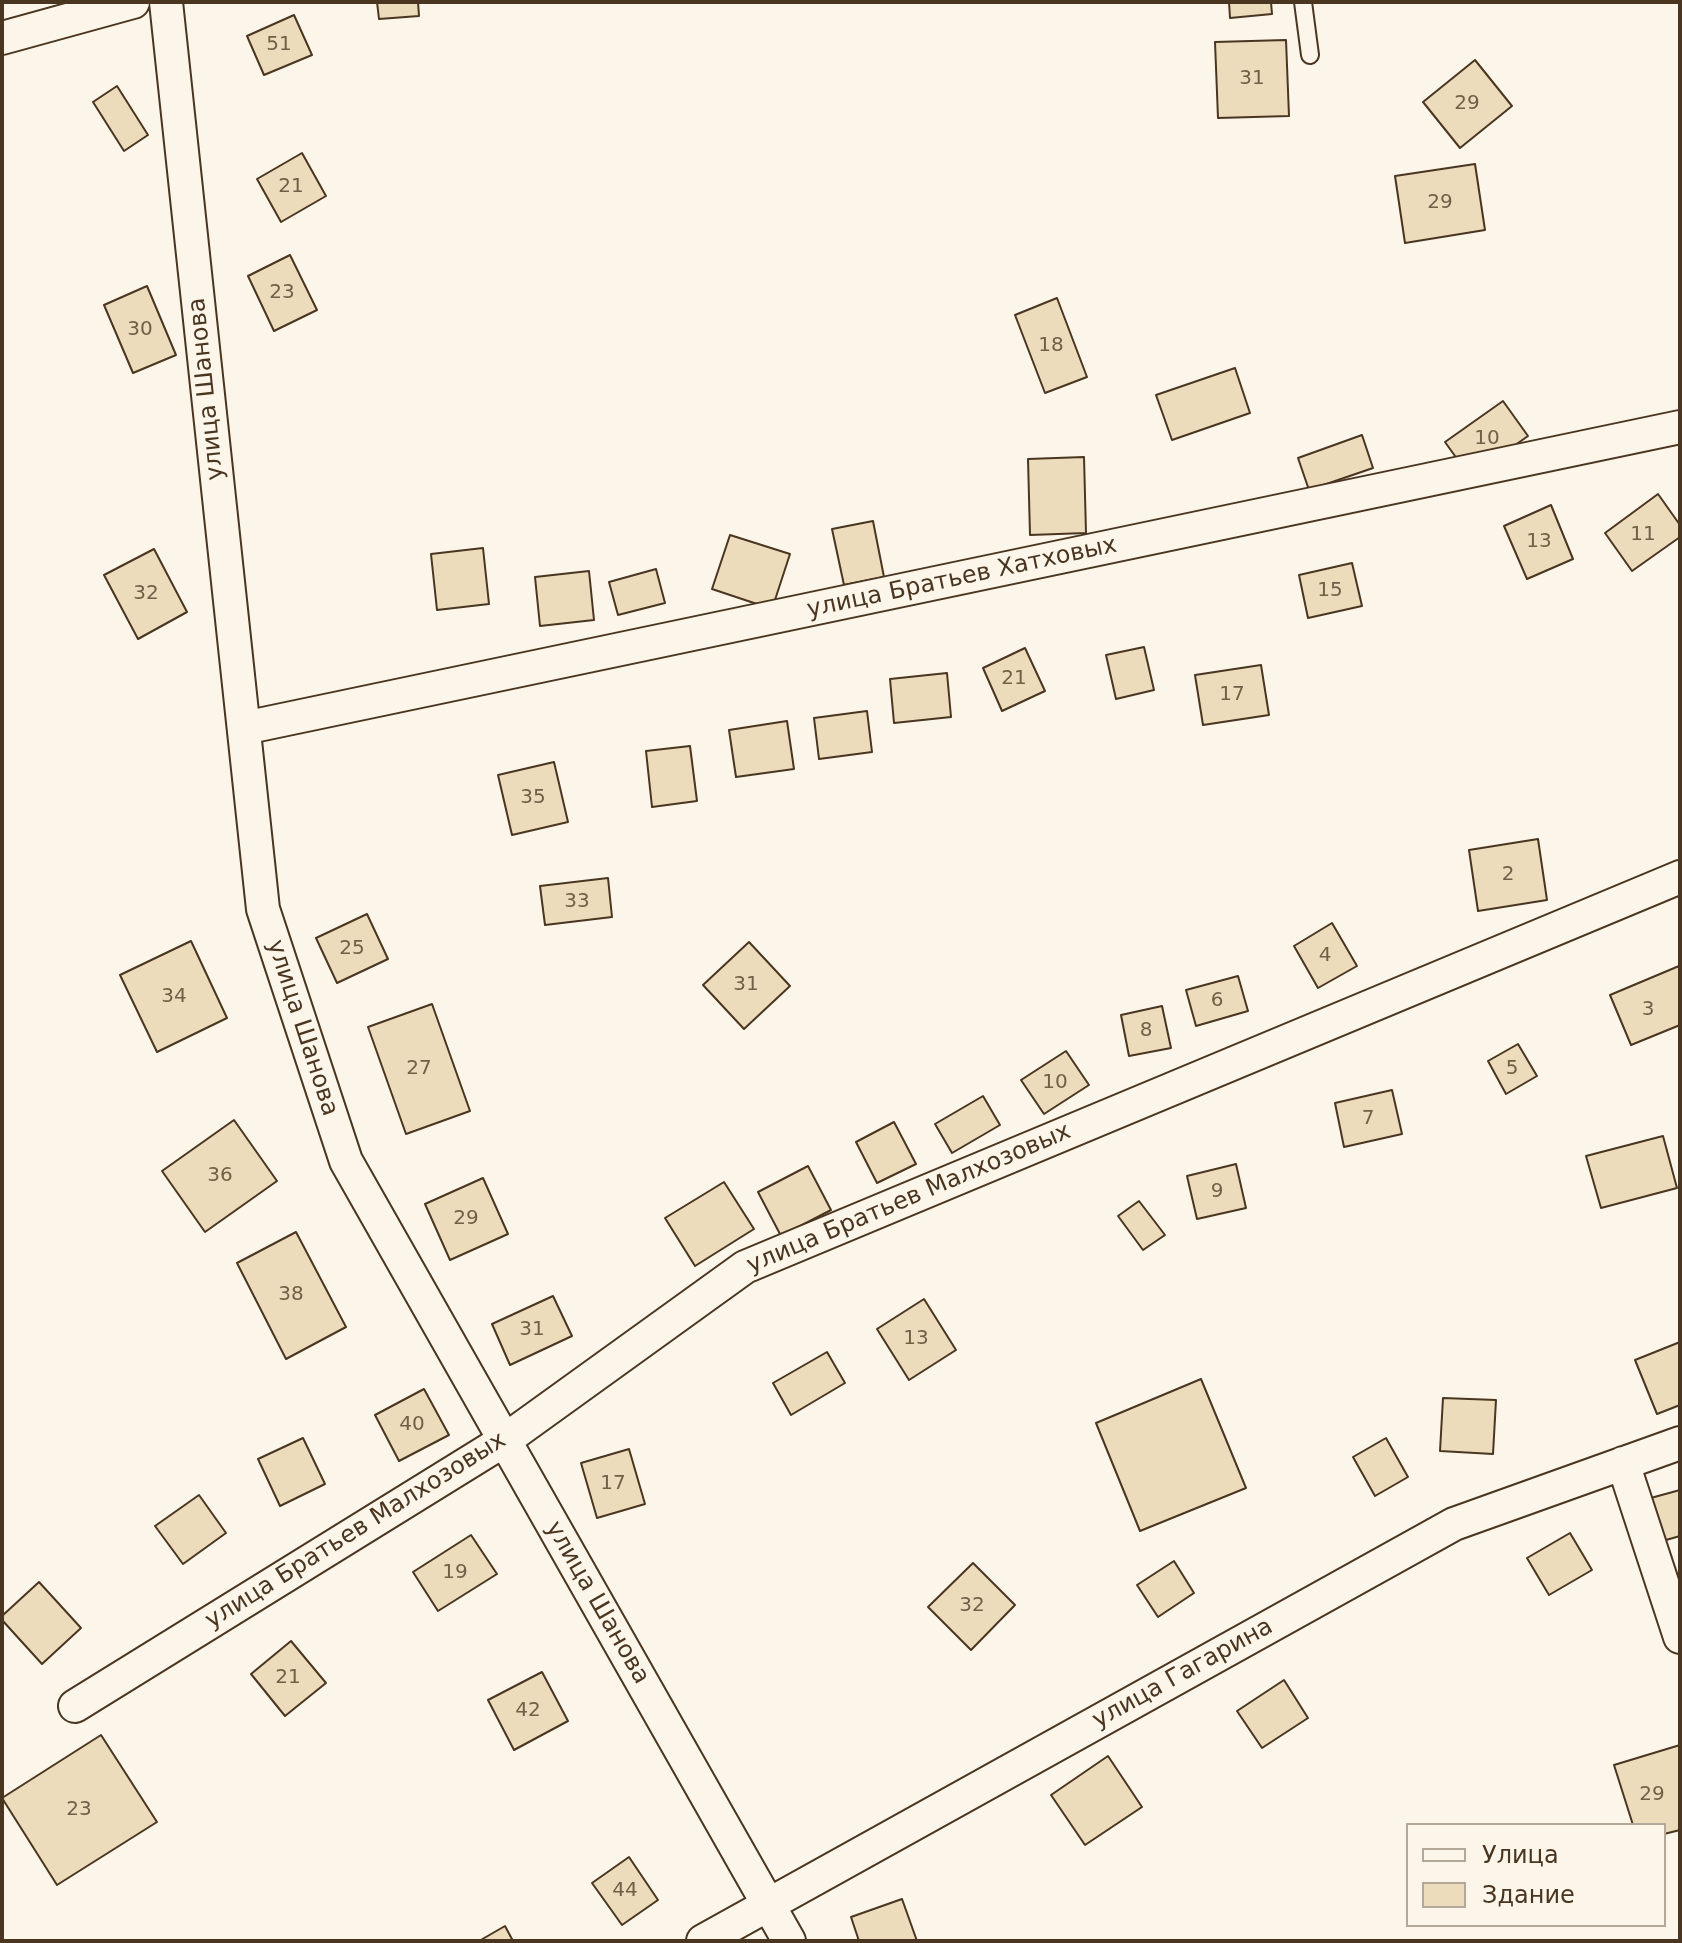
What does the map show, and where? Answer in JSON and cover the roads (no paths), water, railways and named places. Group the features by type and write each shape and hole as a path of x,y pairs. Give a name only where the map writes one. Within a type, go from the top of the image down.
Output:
{"street":[{"path":"2,38 133,2"},
{"name":"улица Шанова","path":"166,2 263,909 346,1161 789,1941"},
{"name":"улица Братьев Хатховых","path":"244,728 1680,427"},
{"name":"улица Братьев Малхозовых","path":"75,1706 505,1440 745,1267 1680,877"},
{"name":"улица Гагарина","path":"703,1941 1454,1524 1680,1443"},
{"path":"1623,1463 1680,1637"}],"lane":[{"path":"1303,2 1310,55"}]}
